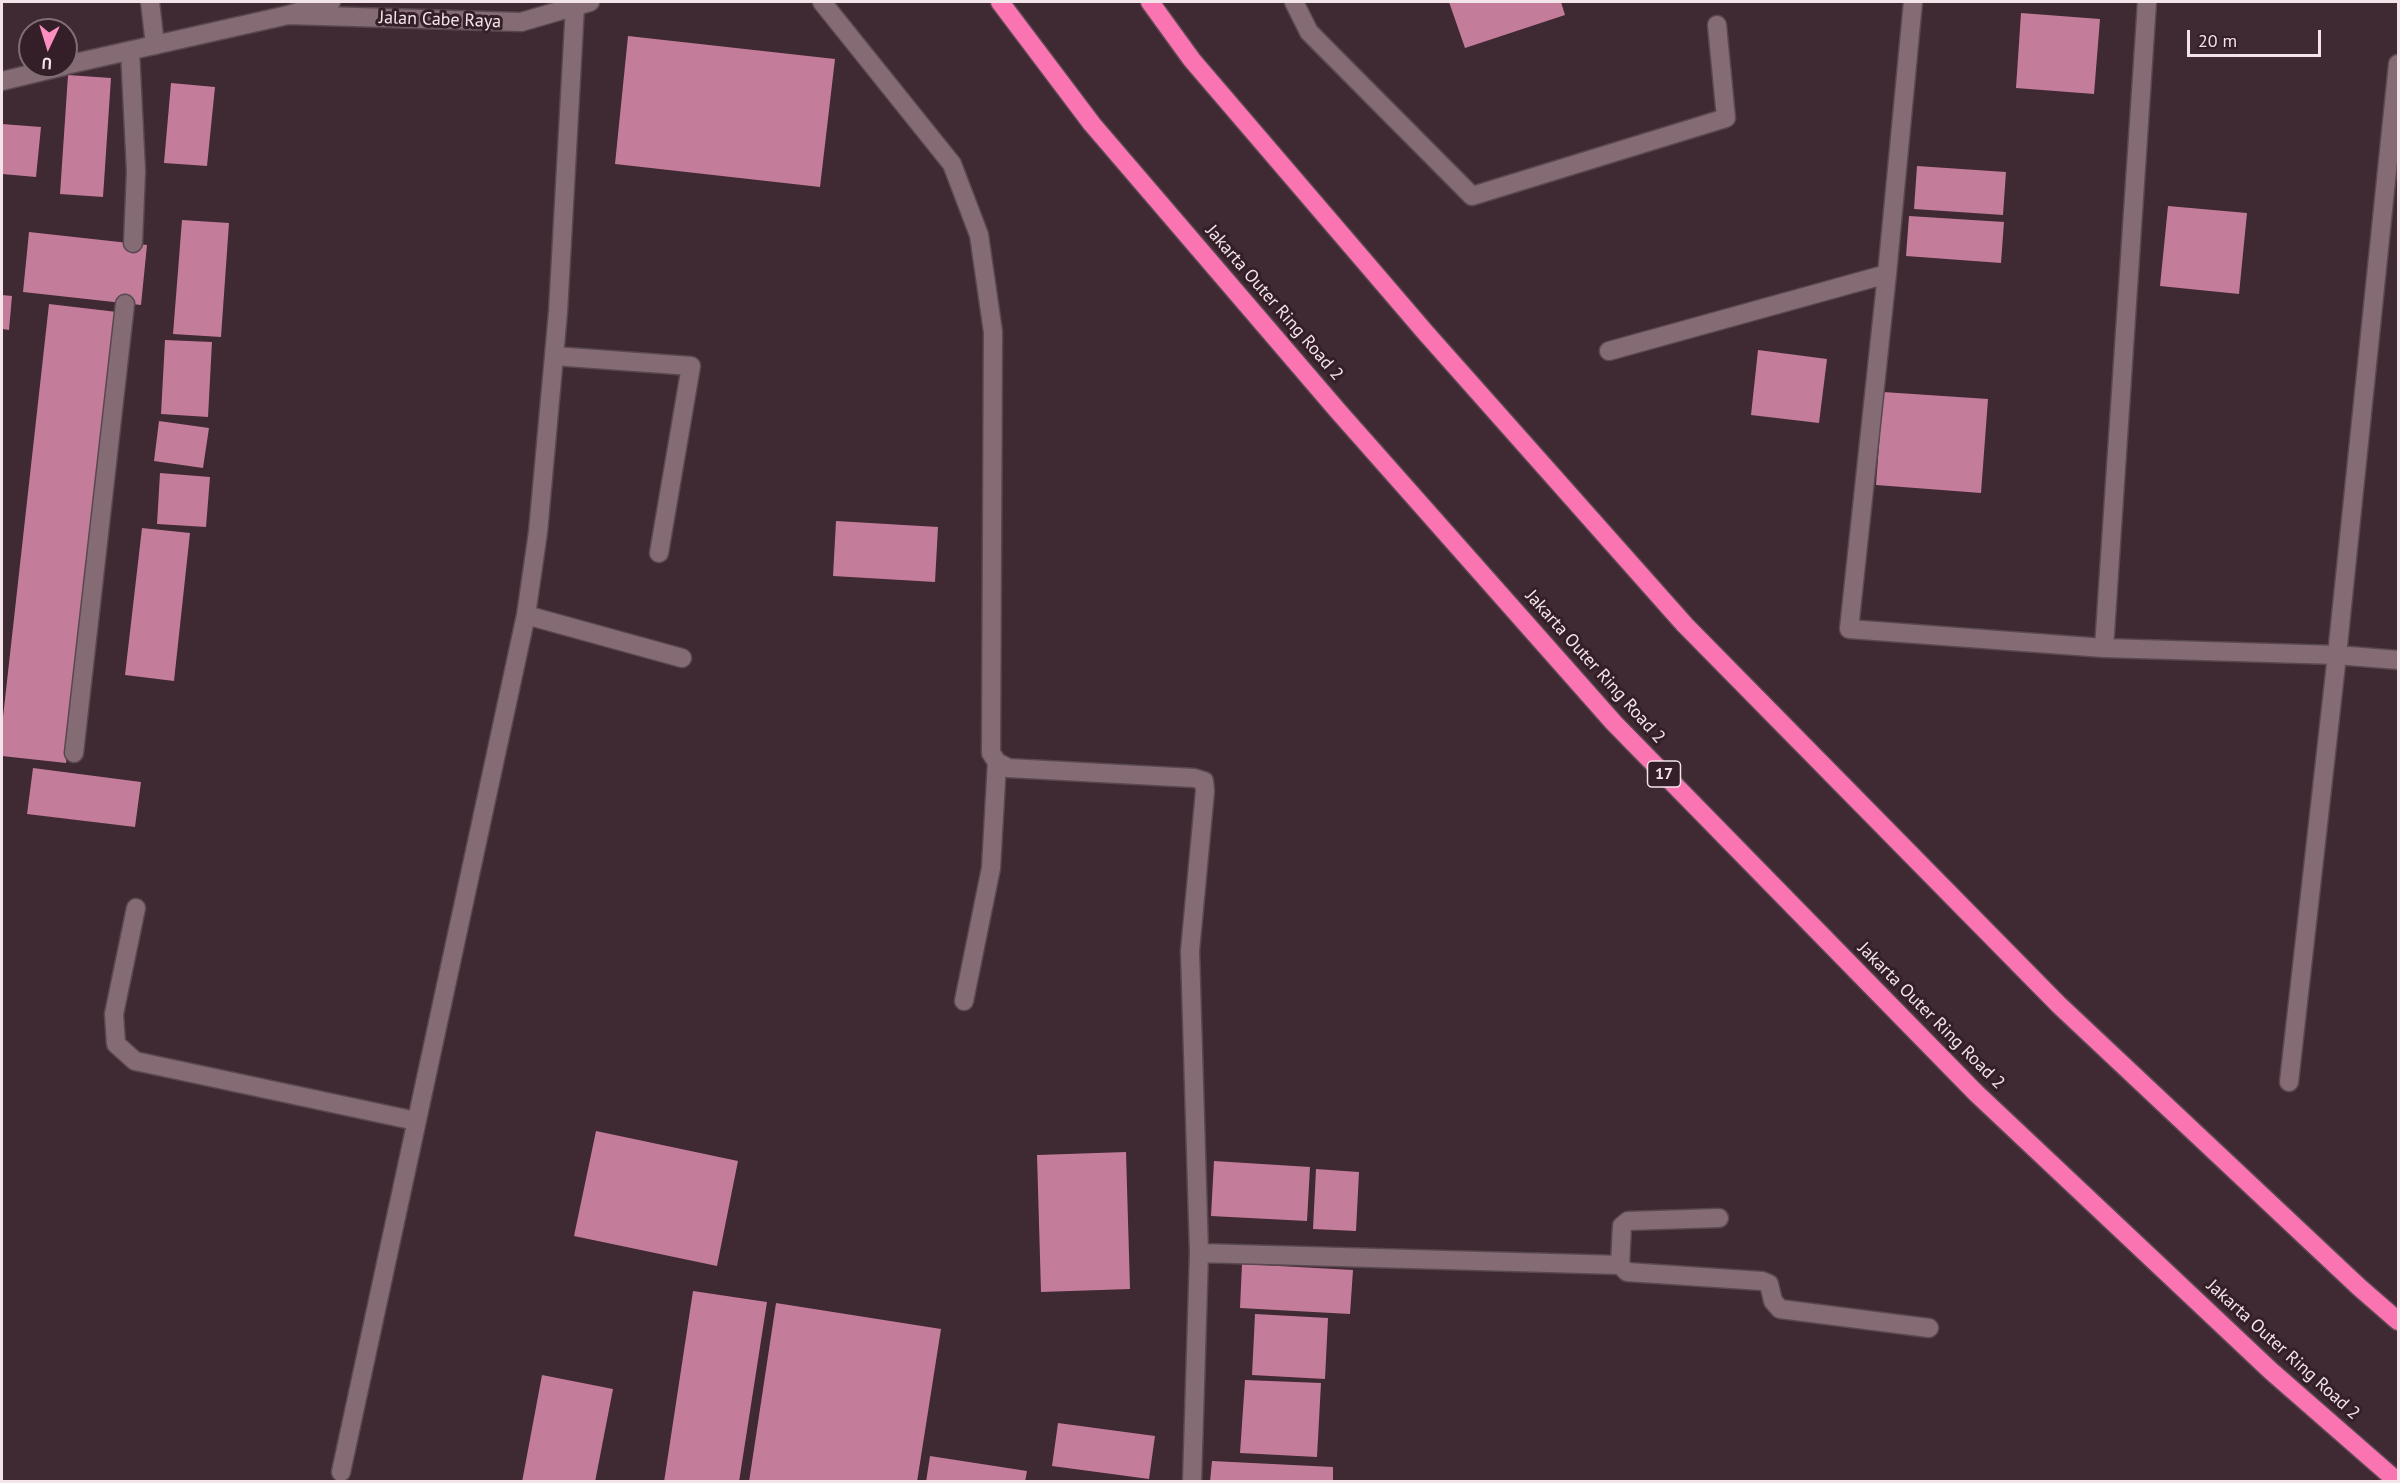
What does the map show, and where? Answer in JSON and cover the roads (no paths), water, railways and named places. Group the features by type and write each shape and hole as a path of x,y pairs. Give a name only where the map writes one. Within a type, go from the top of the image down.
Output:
{"highway":[{"name":"Jakarta Outer Ring Road 2","path":"1000,2 1099,133 1331,402 1614,723 1976,1093 2271,1371 2398,1482"},
{"path":"1150,2 1192,60 1379,278 1685,625 2059,1005 2398,1321"}],"street":[{"path":"150,2 155,45"},
{"name":"Jalan Cabe Raya","path":"78,63 288,15 331,2"},
{"path":"822,2 952,164 979,235 993,332 991,753 997,762 1008,768 1194,778 1204,781 1205,791 1190,951 1199,1253 1192,1482"},
{"path":"1294,2 1309,32 1472,195 1726,118 1717,25"},
{"path":"1913,2 1849,628 2104,648 2337,655 2398,660"},
{"path":"2104,648 2147,2"},
{"path":"341,1472 526,615 538,532 583,4"},
{"name":"Jalan Cabe Raya","path":"288,15 521,22 583,4"},
{"path":"130,51 136,171 133,243"},
{"path":"2289,1082 2337,655 2398,64"},
{"name":"Jalan Cabe Raya","path":"2,81 18,77"},
{"path":"1609,351 1887,274"},
{"path":"74,753 124,303"},
{"path":"554,357 691,366 659,554"},
{"path":"526,615 682,658"},
{"path":"964,1001 991,868 997,762"},
{"path":"136,908 114,1014 116,1044 135,1060 416,1121"},
{"path":"1620,1265 1622,1226 1628,1221 1719,1218"},
{"path":"1199,1253 1620,1265 1627,1272 1762,1281 1769,1284 1773,1301 1780,1309 1929,1328"}]}
